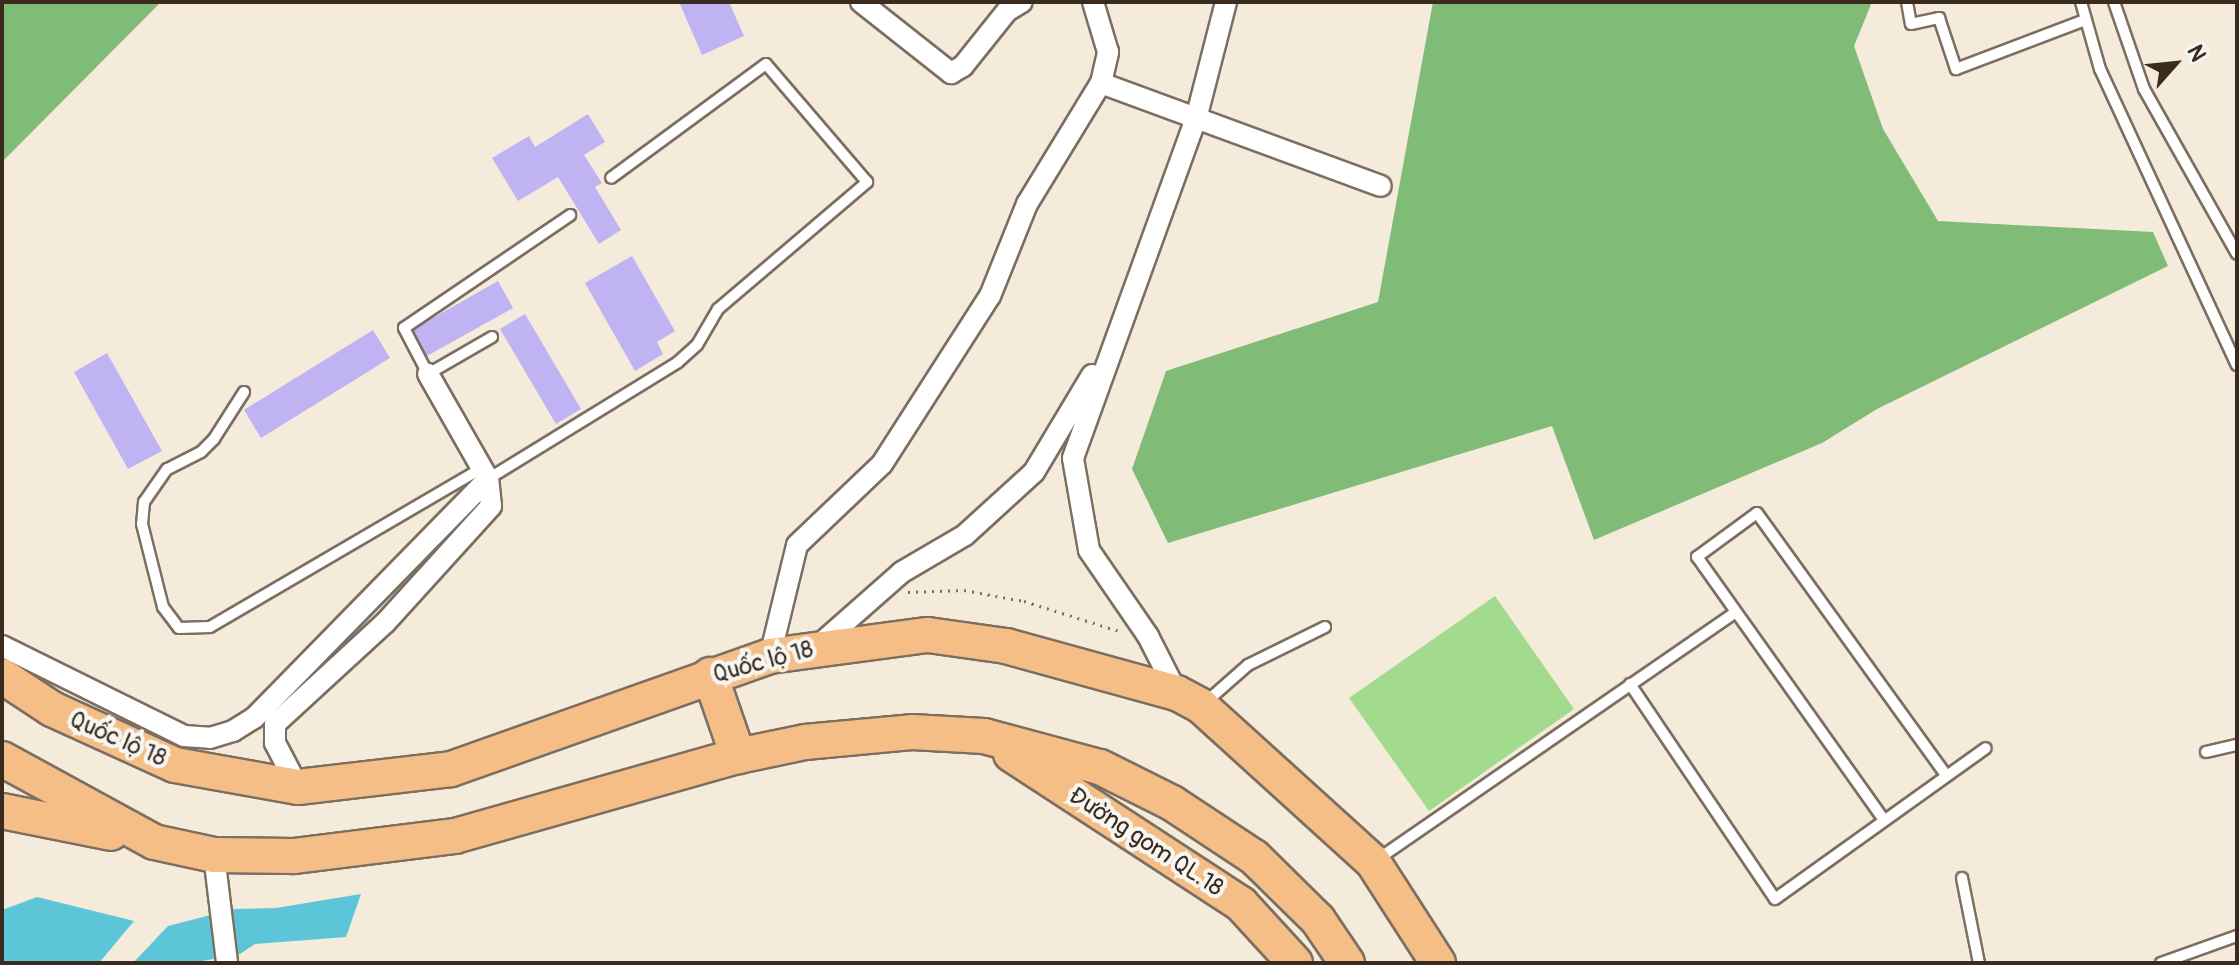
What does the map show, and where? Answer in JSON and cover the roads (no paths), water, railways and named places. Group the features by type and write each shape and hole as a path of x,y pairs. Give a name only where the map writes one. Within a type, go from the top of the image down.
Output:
{"highway":[{"name":"Quốc lộ 18","path":"2,676 52,709 175,765 298,787 451,769 710,675 770,656 818,646 928,635 1006,646 1189,699 1373,862 1438,963"},
{"path":"710,675 738,756"},
{"path":"2,811 214,855 294,856 455,836 738,756 866,734 984,736 1100,767 1172,803 1254,857 1318,920 1347,963"},
{"name":"Đường gom QL.18","path":"984,736 1241,904 1295,963"},
{"path":"2,759 154,842"}],"street":[{"path":"861,2 951,73 963,66 1007,11 1022,2"},
{"path":"770,656 797,545 882,464 990,296 1027,204 1101,83 1108,52 1093,2"},
{"path":"1189,699 1089,550 1073,458 1110,344 1197,115 1226,2"},
{"path":"1101,83 1197,115 1381,186"},
{"path":"818,646 902,572 965,535 1034,472 1110,344"},
{"path":"298,787 275,743 275,724 385,623 491,506 485,474 428,374"},
{"path":"2,646 184,736 210,738 233,731 254,718 485,474"},
{"path":"214,855 227,959"}],"lane":[{"path":"1907,2 1911,24 1939,18 1956,69 2085,20"},
{"path":"2081,2 2100,69 2237,365"},
{"path":"2114,2 2151,102 2237,254"},
{"path":"244,392 214,439 201,452 167,469 144,502 142,524 163,607 179,628 210,627 678,362 697,345 718,309 867,182 766,64 611,178"},
{"path":"492,337 428,374 404,332 406,325 570,215"},
{"path":"1884,820 1697,557 1757,513 1947,776"},
{"path":"1373,862 1735,613"},
{"path":"1189,699 1248,665 1325,627"},
{"path":"1630,684 1775,899 1986,748"},
{"path":"2206,752 2237,745"},
{"path":"1962,878 1979,963"},
{"path":"2161,963 2237,936"}],"water":[{"path":"361,894 346,937 255,944 240,954 192,963 133,963 168,926 234,909 276,908"},
{"path":"37,897 134,921 99,963 2,963 2,910"}]}
